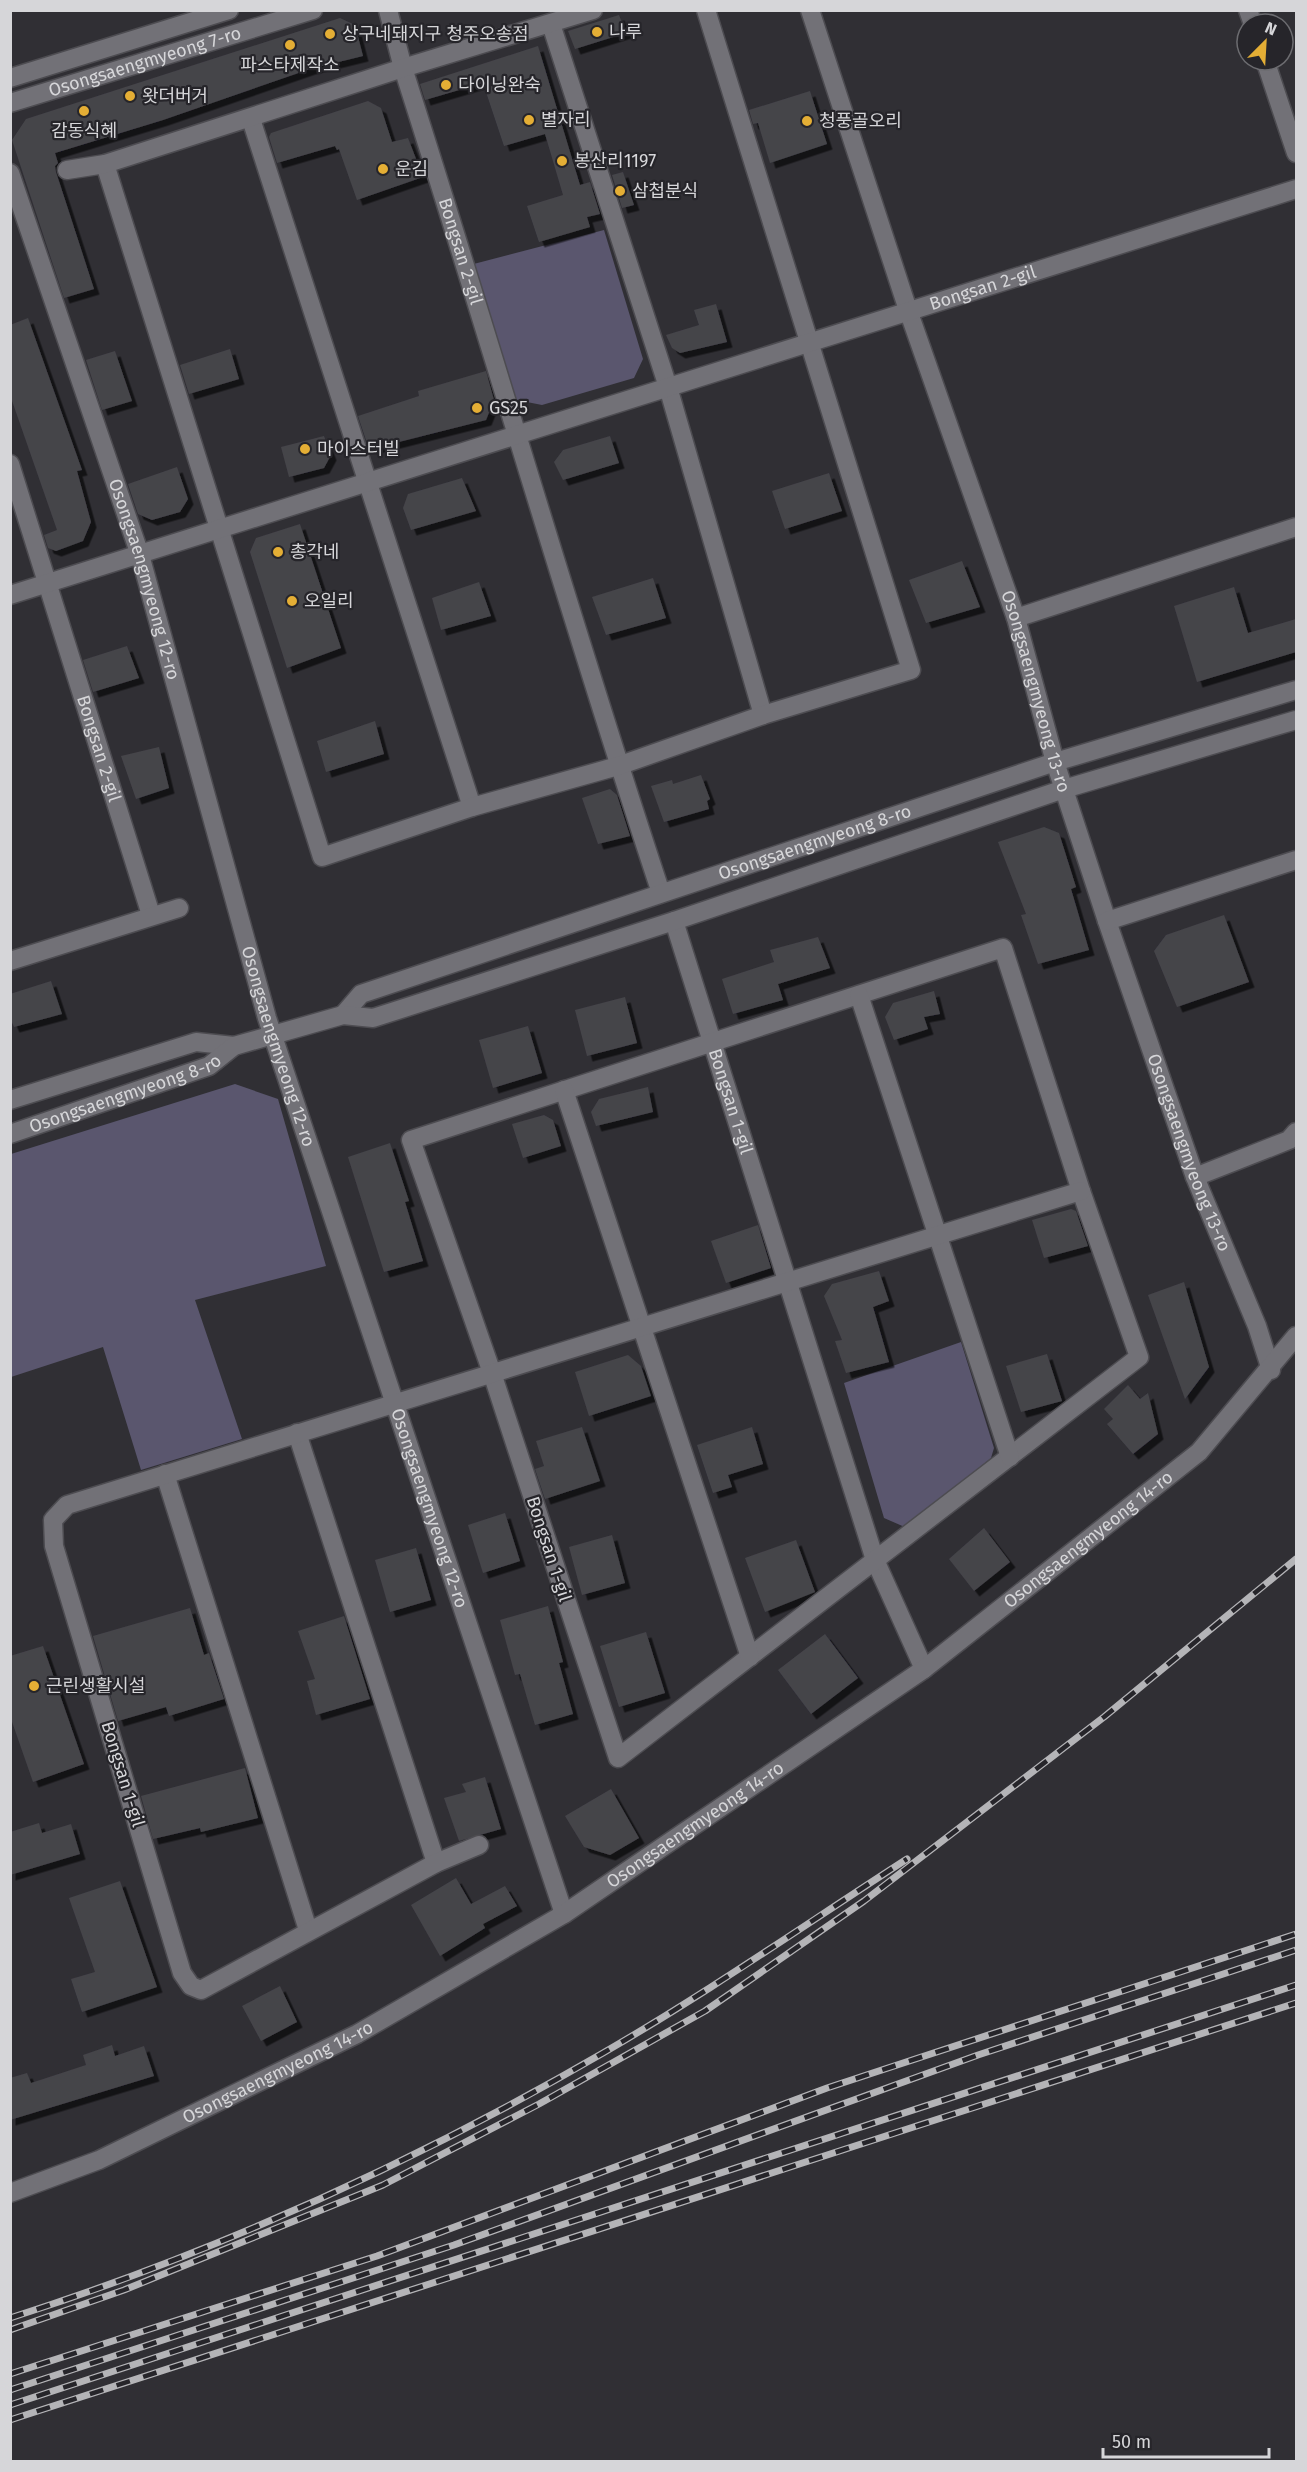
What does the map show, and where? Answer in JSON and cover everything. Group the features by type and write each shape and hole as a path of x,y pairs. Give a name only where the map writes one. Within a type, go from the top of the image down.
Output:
{"street":[{"name":"Osongsaengmyeong 7-ro","path":"10,78 229,10"},
{"name":"Osongsaengmyeong 7-ro","path":"10,103 313,10"},
{"name":"Bongsan 2-gil","path":"388,10 403,68 519,434 618,766 661,893"},
{"path":"67,170 105,164 251,119 403,68 593,10"},
{"path":"105,164 322,857 472,807 618,766 763,715 911,670 706,10"},
{"name":"Osongsaengmyeong 13-ro","path":"816,12 908,310 1016,618 1055,762 1107,921 1195,1178 1257,1326 1271,1370"},
{"path":"551,24 668,387 763,715"},
{"path":"1269,72 1296,153"},
{"path":"251,119 472,807"},
{"name":"Osongsaengmyeong 12-ro","path":"10,173 140,555 273,1035 564,1914"},
{"name":"Bongsan 2-gil","path":"10,595 1296,189"},
{"name":"Bongsan 2-gil","path":"10,464 151,915"},
{"path":"1016,618 1296,527"},
{"name":"Osongsaengmyeong 8-ro","path":"343,1015 361,994 1055,762 1296,690"},
{"name":"Osongsaengmyeong 8-ro","path":"10,1100 196,1042 234,1046 343,1015 374,1018 674,921 1064,789 1296,720"},
{"path":"1107,921 1296,860"},
{"path":"12,955 179,908"},
{"name":"Bongsan 1-gil","path":"674,921 875,1560 924,1669"},
{"path":"1003,948 1081,1191 1139,1357 750,1657 564,1090 712,1042 1003,948"},
{"path":"859,995 940,1235 1010,1457"},
{"name":"Osongsaengmyeong 8-ro","path":"10,1134 209,1066 234,1046"},
{"name":"Bongsan 1-gil","path":"564,1090 411,1140 492,1373 618,1758 750,1657"},
{"path":"1195,1178 1289,1140 1296,1132"},
{"name":"Bongsan 1-gil","path":"308,1930 201,1990 190,1986 182,1973 54,1546 53,1520 67,1504 1081,1191"},
{"name":"Osongsaengmyeong 14-ro","path":"10,2193 99,2160 357,2034 564,1914 924,1669 1199,1452 1271,1370 1296,1336"},
{"path":"297,1433 436,1863"},
{"path":"165,1474 308,1930 436,1863 479,1845"}],"shaded area":[{"path":"604,230 643,359 634,378 542,405 507,398 466,266"},
{"path":"235,1084 278,1099 326,1266 195,1300 242,1439 141,1470 103,1347 11,1377 11,1154"},
{"path":"961,1342 994,1448 991,1458 907,1528 884,1518 844,1383"}],"building":[{"name":"나루","path":"619,15 626,33 575,49 568,31"},
{"path":"340,18 355,25 363,56 310,69 163,120 55,153 58,163 55,166 56,172 94,289 64,298 12,140 26,119"},
{"path":"538,46 580,185 590,182 600,214 587,217 590,227 539,242 527,206 563,195 545,134 504,146 483,83 425,100 420,84"},
{"path":"810,91 827,144 770,163 758,123 753,124 749,110"},
{"path":"368,101 381,108 392,142 408,138 423,177 357,200 339,149 337,150 335,146 277,163 269,137 271,133"},
{"name":"삼첩분식","path":"623,172 634,205 622,208 612,175"},
{"path":"716,304 727,342 680,353 672,348 666,335 699,325 694,310"},
{"path":"28,318 82,470 77,471 91,522 83,541 56,551 48,548 44,535 57,530 10,395 10,325"},
{"path":"230,349 239,379 189,394 180,365"},
{"path":"115,351 132,401 102,410 86,360"},
{"path":"486,371 494,400 486,420 375,448 367,443 358,416 419,396 418,391"},
{"name":"마이스터빌","path":"324,436 331,455 324,468 289,477 281,447"},
{"path":"610,436 619,463 563,480 554,462 563,450"},
{"path":"177,467 188,499 180,512 152,520 138,514 128,484"},
{"path":"829,473 842,511 785,529 772,491"},
{"path":"462,478 476,511 411,530 403,508 408,494"},
{"path":"300,524 341,648 287,668 250,552 256,538"},
{"path":"962,561 980,607 926,623 909,580"},
{"path":"653,578 666,618 606,635 592,597"},
{"path":"479,582 491,616 441,630 432,598"},
{"path":"1234,587 1248,633 1296,619 1296,652 1197,682 1174,606"},
{"path":"127,646 139,678 93,692 83,660"},
{"path":"375,721 384,754 326,772 317,741"},
{"path":"159,747 169,788 136,799 121,756"},
{"path":"701,775 710,799 707,801 709,809 664,822 651,786 672,780 673,784"},
{"path":"610,789 617,795 630,836 598,844 582,798"},
{"path":"1044,827 1059,833 1076,887 1071,889 1089,950 1038,964 1021,915 1026,914 998,842"},
{"path":"1224,915 1249,982 1177,1007 1154,951 1166,935"},
{"path":"818,937 830,968 778,984 783,1000 733,1014 722,979 774,962 770,950"},
{"path":"51,981 62,1014 14,1027 10,1018 10,994"},
{"path":"934,991 940,1014 924,1017 928,1029 894,1040 885,1017 893,1003"},
{"path":"625,997 637,1043 587,1056 575,1010"},
{"path":"528,1026 542,1073 493,1088 479,1040"},
{"path":"648,1087 653,1112 596,1126 591,1112 599,1099"},
{"path":"544,1115 553,1120 561,1146 523,1158 512,1124"},
{"path":"390,1143 409,1201 405,1202 423,1261 384,1272 348,1157"},
{"path":"1071,1209 1076,1211 1088,1246 1044,1258 1032,1220"},
{"path":"758,1225 771,1268 726,1283 711,1241"},
{"path":"879,1271 889,1301 873,1307 889,1362 846,1373 835,1341 842,1340 824,1296 832,1284"},
{"path":"1184,1282 1209,1367 1185,1399 1148,1295"},
{"path":"1047,1354 1062,1401 1021,1412 1006,1366"},
{"path":"628,1355 641,1366 651,1396 589,1416 575,1372"},
{"path":"1128,1385 1140,1399 1148,1393 1158,1434 1133,1454 1107,1424 1113,1419 1104,1409"},
{"path":"582,1427 600,1481 545,1499 535,1469 544,1466 536,1441"},
{"path":"752,1427 763,1464 728,1475 732,1487 713,1493 697,1445"},
{"path":"505,1513 520,1561 483,1573 468,1525"},
{"path":"984,1528 1010,1562 974,1591 949,1559"},
{"path":"612,1535 625,1583 582,1595 569,1547"},
{"path":"796,1540 815,1592 765,1612 745,1558"},
{"path":"416,1548 431,1600 390,1612 375,1560"},
{"path":"548,1606 563,1662 559,1663 573,1714 535,1725 520,1674 515,1675 500,1620"},
{"path":"190,1608 204,1655 209,1653 224,1699 169,1716 166,1707 118,1721 93,1636"},
{"path":"344,1616 370,1699 316,1715 307,1681 315,1679 298,1631"},
{"path":"646,1632 665,1693 619,1707 600,1646"},
{"path":"825,1634 858,1678 811,1714 778,1670"},
{"name":"근린생활시설","path":"43,1646 84,1764 33,1782 10,1716 10,1656"},
{"path":"245,1768 258,1818 201,1832 200,1828 153,1839 141,1796"},
{"path":"485,1777 501,1829 459,1841 444,1798 466,1792 462,1784"},
{"path":"611,1789 639,1838 610,1855 584,1847 565,1816"},
{"path":"39,1823 42,1833 71,1824 80,1854 10,1875 10,1832"},
{"path":"456,1878 471,1904 505,1886 517,1906 483,1924 485,1928 440,1956 411,1905"},
{"path":"120,1881 157,1987 82,2012 71,1979 95,1972 69,1898"},
{"path":"280,1986 297,2022 261,2041 242,2006"},
{"path":"112,2045 115,2056 144,2046 154,2076 10,2120 10,2078 27,2073 31,2083 86,2065 83,2055"}],"railway":[{"path":"10,2330 124,2290 383,2185 539,2104 705,2011 864,1901 1104,1717 1296,1559"},
{"path":"10,2318 164,2264 239,2234 314,2202 460,2131 642,2030 907,1859"},
{"path":"10,2374 377,2256 827,2088 1296,1934"},
{"path":"10,2390 454,2245 978,2055 1296,1950"},
{"path":"10,2405 1296,1985"},
{"path":"10,2420 1296,2003"}],"place":[{"name":"나루","path":"597,32"},
{"name":"상구네돼지구 청주오송점","path":"330,34"},
{"name":"파스타제작소","path":"290,45"},
{"name":"다이닝완숙","path":"446,85"},
{"name":"왓더버거","path":"130,96"},
{"name":"감동식혜","path":"84,111"},
{"name":"별자리","path":"529,120"},
{"name":"청풍골오리","path":"807,121"},
{"name":"봉산리1197","path":"562,161"},
{"name":"운김","path":"383,169"},
{"name":"삼첩분식","path":"620,191"},
{"name":"GS25","path":"477,408"},
{"name":"마이스터빌","path":"305,449"},
{"name":"총각네","path":"278,552"},
{"name":"오일리","path":"292,601"},
{"name":"근린생활시설","path":"34,1686"}]}
